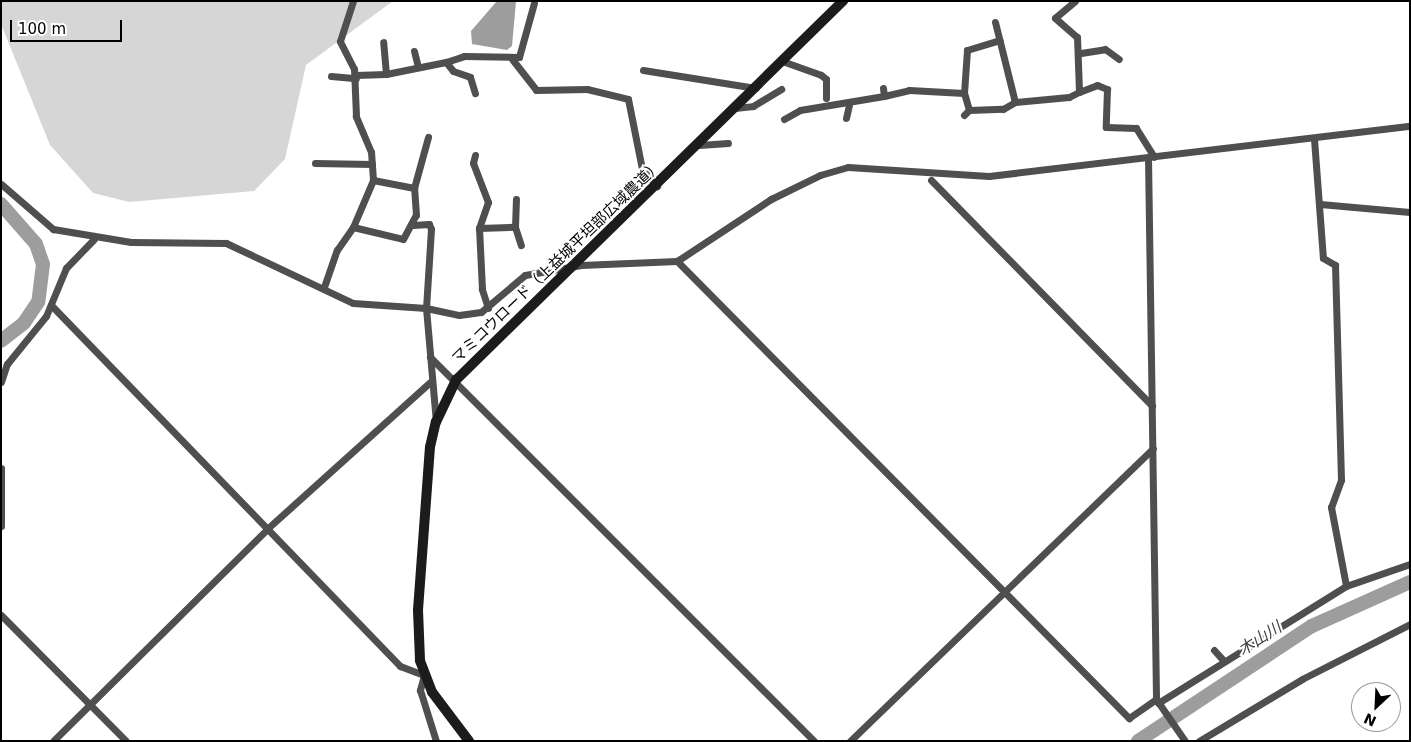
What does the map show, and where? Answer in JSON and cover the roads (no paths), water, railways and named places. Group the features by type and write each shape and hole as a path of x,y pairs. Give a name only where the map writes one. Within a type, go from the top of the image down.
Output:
{"street":[{"path":"324,287 337,250 353,226 372,180 372,164 356,116 356,76 339,34 353,1"},
{"name":"マミコウロード（上益城平坦部広域農道）","path":"469,741 424,675 418,610 436,422 456,380 567,270 657,186 842,1"},
{"path":"1075,1 1055,18 1077,37 1081,53 1076,74 1079,92"},
{"path":"512,59 526,44 523,28 534,3"},
{"path":"995,22 1015,102"},
{"path":"1000,40 967,50 964,92 967,113 1003,109 1015,102 1069,97 1097,85 1107,89 1104,130 1136,128 1151,157 1152,406 1157,701 1185,741"},
{"path":"383,42 386,74"},
{"path":"1081,53 1105,49 1119,59"},
{"path":"414,51 418,67"},
{"path":"331,76 386,74 446,62 464,56 512,59 536,90 587,89 628,99 642,169 657,186"},
{"path":"782,61 826,79 826,98"},
{"path":"446,62 453,71 470,77 475,93"},
{"path":"643,70 756,88"},
{"path":"735,108 753,106 781,89"},
{"path":"784,119 800,110 849,105 866,96 884,92 909,90 964,92"},
{"path":"846,118 849,105"},
{"path":"1,184 53,229 94,239 167,245 226,243 324,287 354,303 426,308 459,315 488,308 519,277 567,270 580,265 678,261 771,199 820,175 848,167 989,176 1314,139 1410,126"},
{"path":"353,226 404,239 413,225 414,188 428,137"},
{"path":"1314,139 1323,258 1334,266 1341,480 1332,507 1346,586"},
{"path":"698,145 728,143"},
{"path":"475,155 473,163 488,202 479,228 482,289 488,308"},
{"path":"315,163 372,164"},
{"path":"372,180 414,188"},
{"path":"931,180 1152,406"},
{"path":"516,198 515,227 521,245"},
{"path":"1320,204 1410,212"},
{"path":"413,225 429,224 430,229 426,308 430,382 436,422"},
{"path":"479,228 515,227"},
{"path":"1,382 6,364 51,305 66,268 94,239"},
{"path":"678,261 1002,592 1129,718 1346,586 1410,564"},
{"path":"51,305 400,666 424,675 420,690 436,741"},
{"path":"430,357 456,380 814,741"},
{"path":"53,741 268,528 430,382"},
{"path":"850,741 1153,448"},
{"path":"1,468 1,526"},
{"path":"1,615 126,741"},
{"path":"1199,741 1302,679 1410,624"},
{"path":"1214,650 1223,660"}],"waterway":[{"path":"1,204 36,244 43,264 38,302 24,323 1,341"},
{"name":"木山川","path":"1138,741 1312,626 1410,582"}]}
